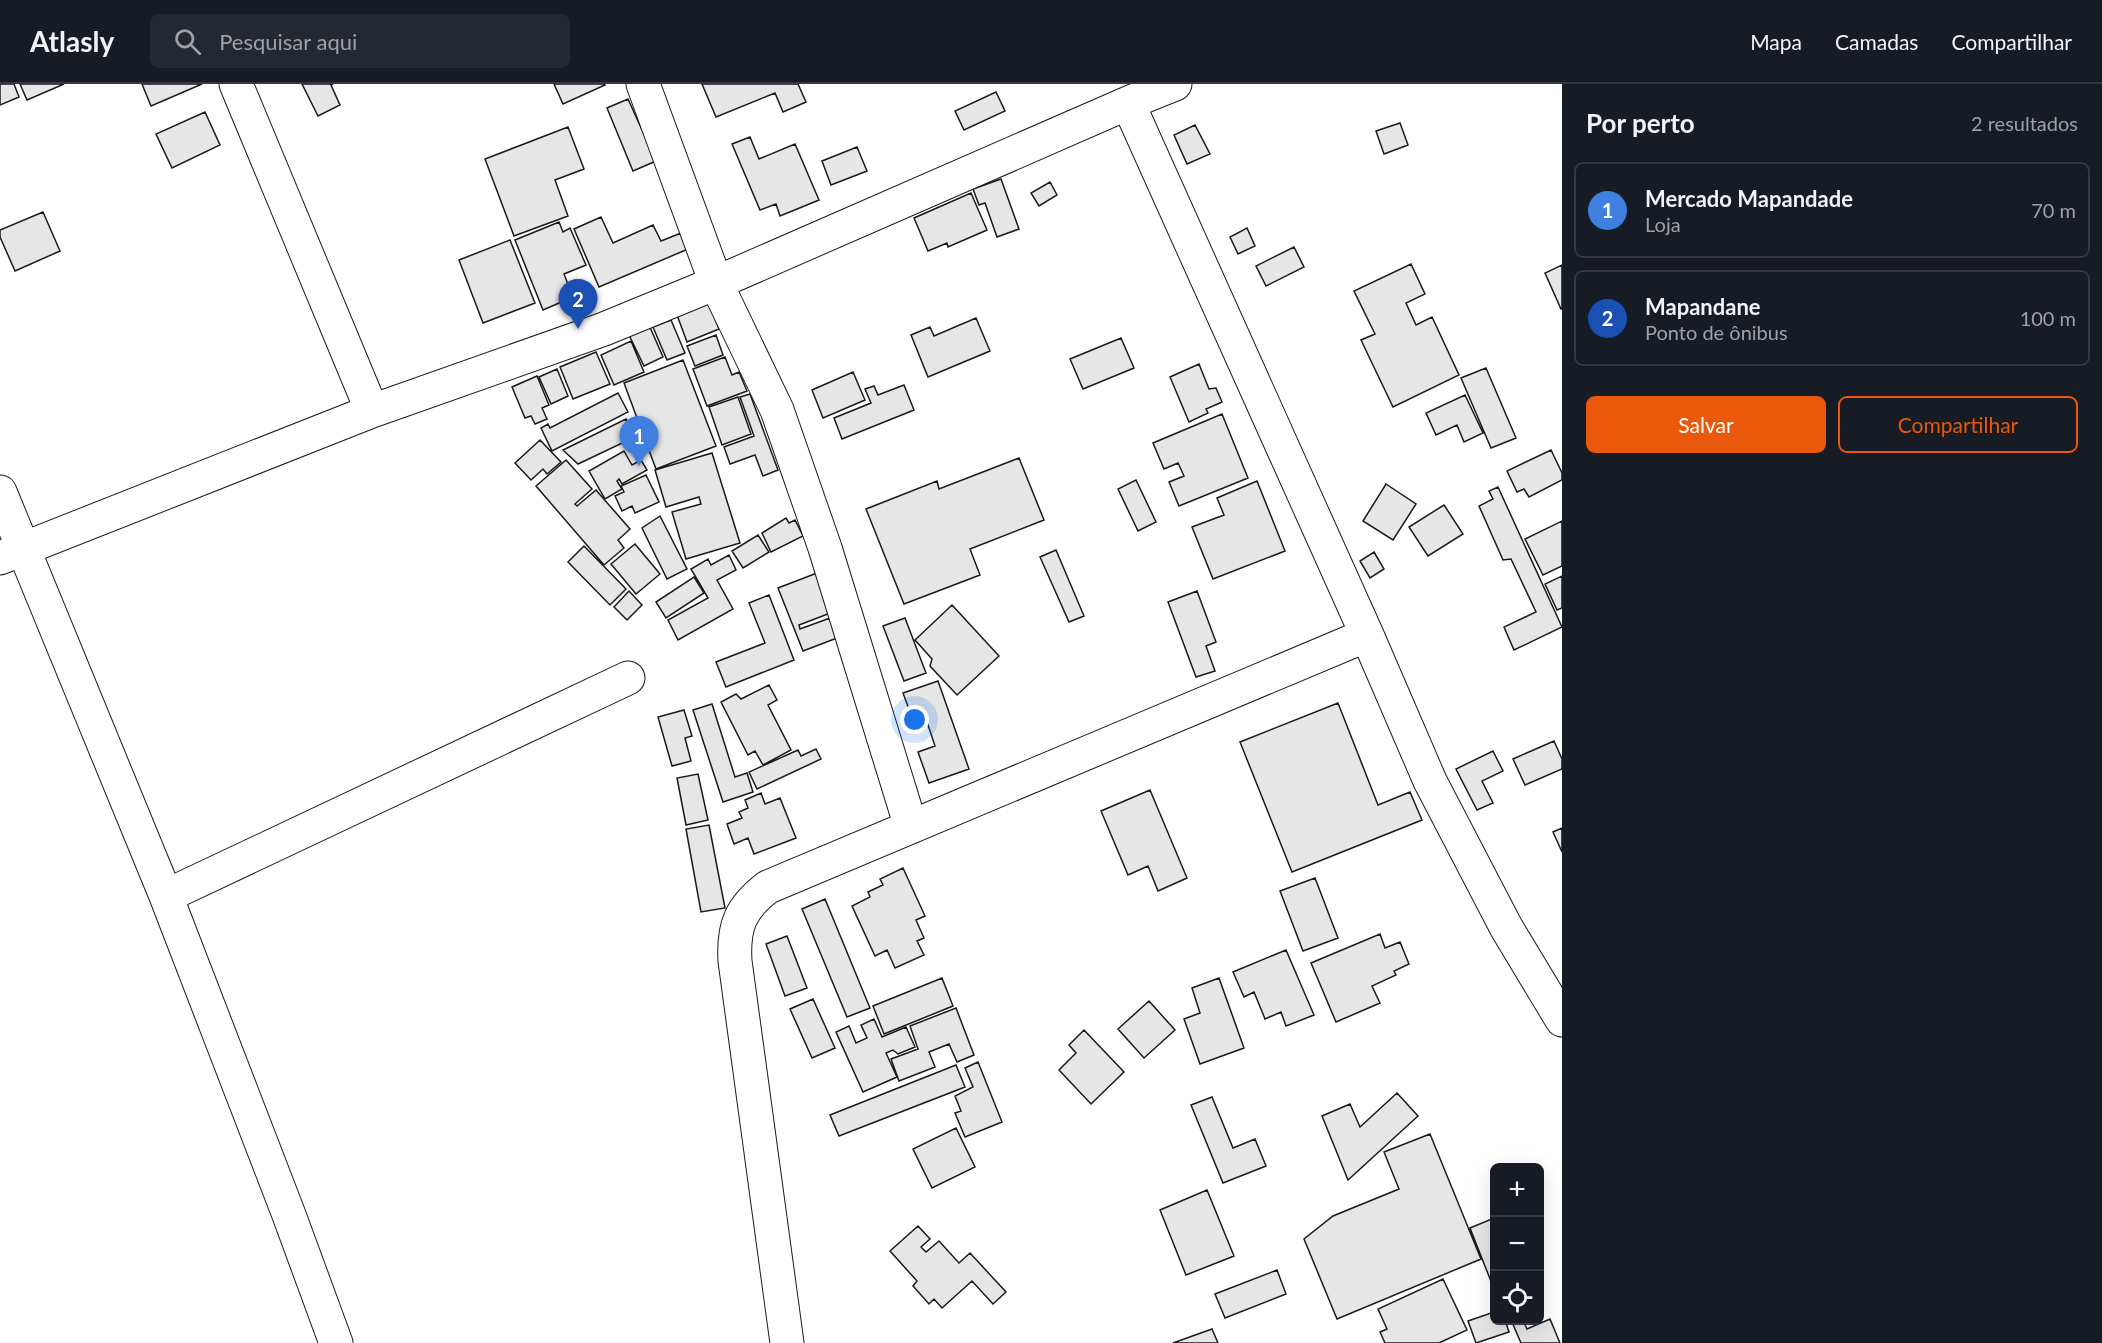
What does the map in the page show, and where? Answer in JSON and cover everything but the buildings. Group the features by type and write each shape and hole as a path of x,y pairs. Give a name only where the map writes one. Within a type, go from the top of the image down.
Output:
{"street":[{"path":"236,84 372,411"},
{"path":"643,84 716,283 777,410 825,548 911,827"},
{"path":"12,553 372,411 604,329 716,283 1175,84"},
{"path":"1128,103 1367,635 1430,781 1506,927 1562,1020"},
{"path":"0,492 12,553 166,896 336,1343"},
{"path":"787,1343 734,939 742,917 752,900 768,887 1367,635"},
{"path":"166,896 628,678"}],"place":[{"name":"Mapandane","path":"578,329"},
{"name":"Mercado Mapandade","path":"639,466"}]}
